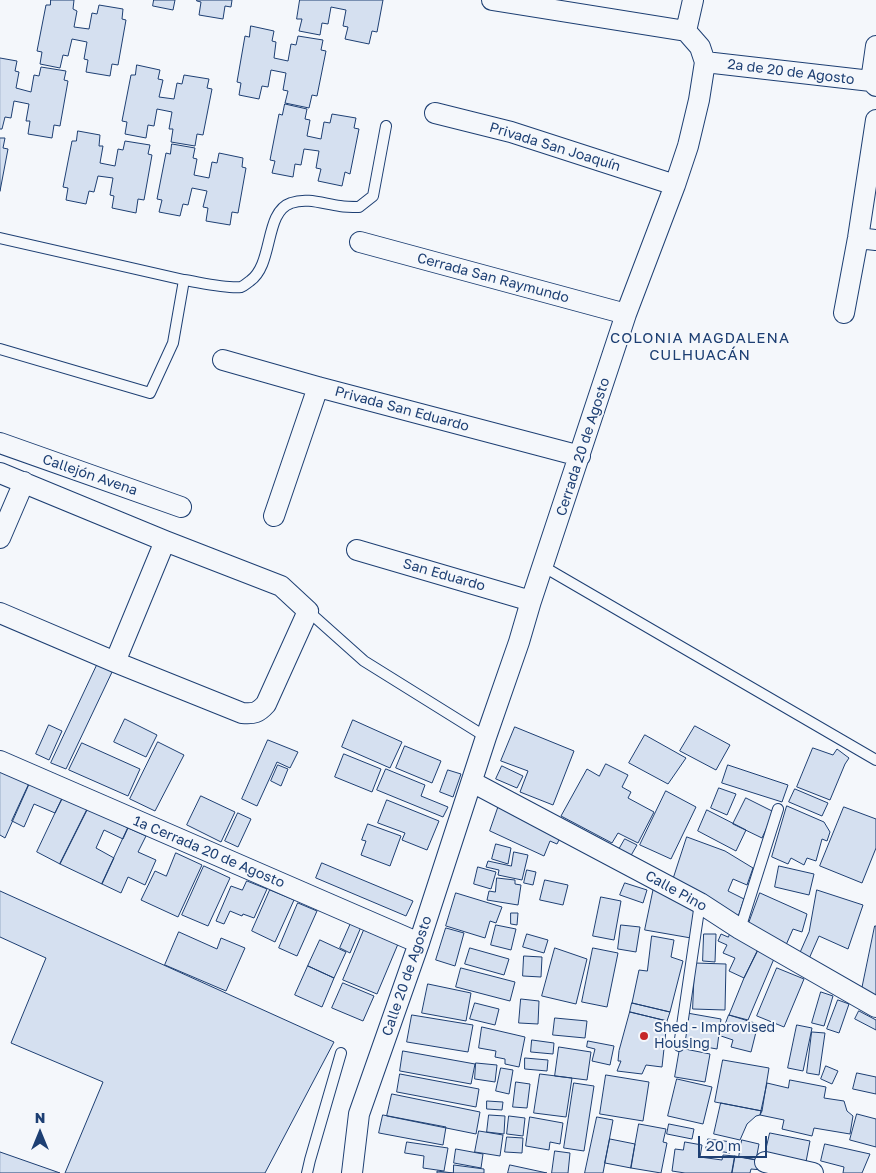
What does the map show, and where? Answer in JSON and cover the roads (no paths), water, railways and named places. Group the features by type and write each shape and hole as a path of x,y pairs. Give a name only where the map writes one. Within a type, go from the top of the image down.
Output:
{"street":[{"path":"492,0 686,31 700,47 705,62"},
{"path":"686,31 693,0"},
{"path":"874,84 876,46"},
{"name":"2ª de 20 de Agosto","path":"705,62 874,84"},
{"name":"Cerrada 20 de Agosto","path":"472,782 626,314 688,146 699,100 705,62"},
{"name":"Privada San Joaquín","path":"435,114 511,132 675,185"},
{"path":"844,313 867,239 876,120"},
{"name":"Cerrada San Raymundo","path":"360,242 626,314"},
{"name":"Privada San Eduardo","path":"223,360 580,456"},
{"path":"274,516 318,387"},
{"name":"Callejón Avena","path":"0,443 181,506"},
{"path":"0,473 165,541 281,586 308,611 266,704 260,711 252,714 242,713 0,613"},
{"path":"0,538 24,482"},
{"path":"115,662 165,541"},
{"name":"San Eduardo","path":"357,550 531,601"},
{"name":"1ª Cerrada 20 de Agosto","path":"0,761 419,943"},
{"name":"Calle Pino","path":"472,782 700,903 740,929 876,1007"},
{"name":"Calle 20 de Agosto","path":"352,1173 359,1114 419,943 472,782"},
{"path":"765,1162 813,1173"}],"lane":[{"path":"0,238 184,280 229,287 242,287 255,278 263,265 272,227 279,212 290,203 305,200 359,207 373,196 386,126"},
{"path":"0,348 150,393 173,344 184,280"},
{"path":"544,567 876,760"},
{"path":"308,611 364,661 486,736"},
{"path":"740,929 778,809"},
{"path":"679,1046 700,903"},
{"path":"307,1173 341,1053"}],"place":[{"name":"Shed - Improvised Housing","path":"644,1036"}],"district":[{"name":"COLONIA MAGDALENA CULHUACÁN","path":"700,346"}]}
